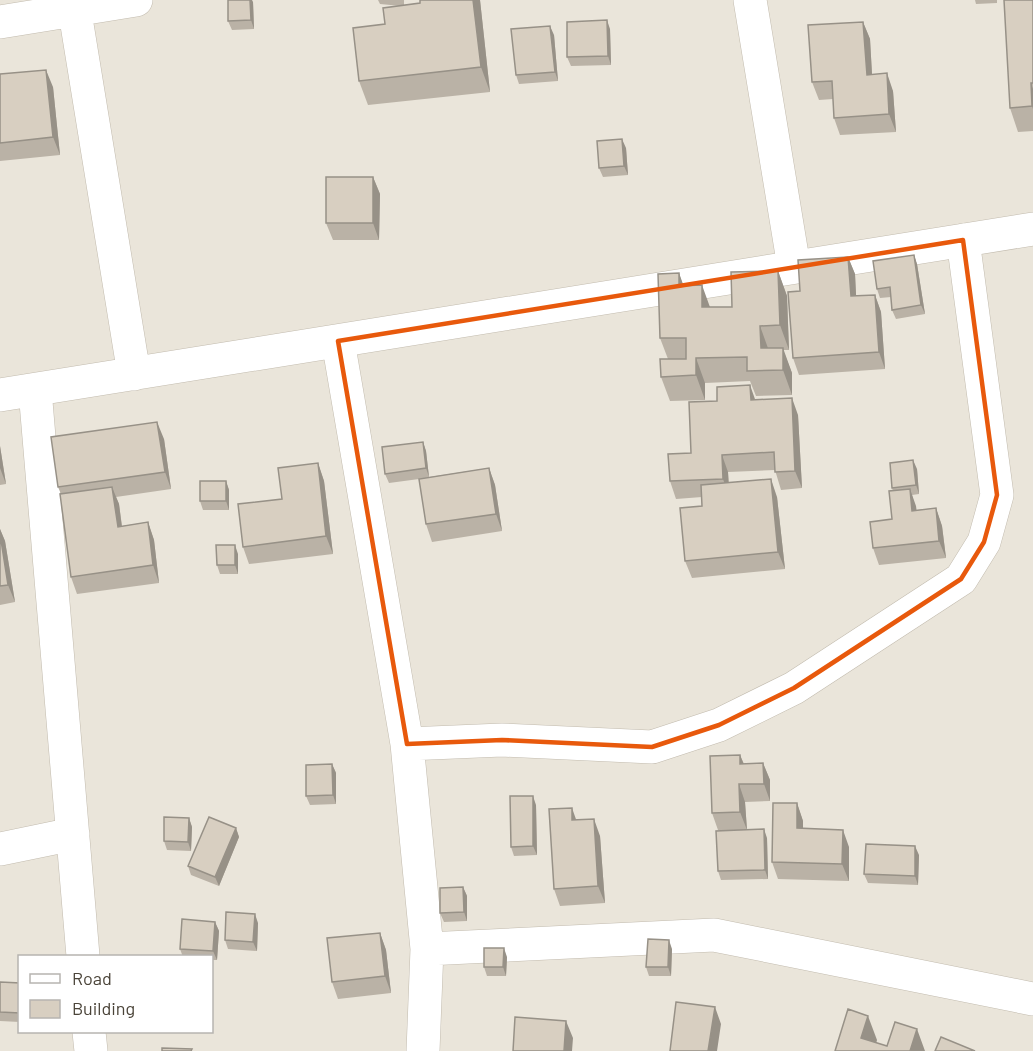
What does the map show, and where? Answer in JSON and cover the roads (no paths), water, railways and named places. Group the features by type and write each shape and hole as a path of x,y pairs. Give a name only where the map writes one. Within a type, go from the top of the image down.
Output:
{"street":[{"path":"0,22 74,5 136,0"},
{"path":"750,0 794,267"},
{"path":"74,5 134,374"},
{"path":"0,395 1033,229"},
{"path":"407,744 502,740 651,747 720,725 794,688 961,579 984,543 997,495 963,240"},
{"path":"338,341 407,744 427,949 423,1051"},
{"path":"35,390 83,955"},
{"path":"0,849 72,834"},
{"path":"427,949 714,935 1033,999"},
{"path":"89,1033 91,1051"}]}
